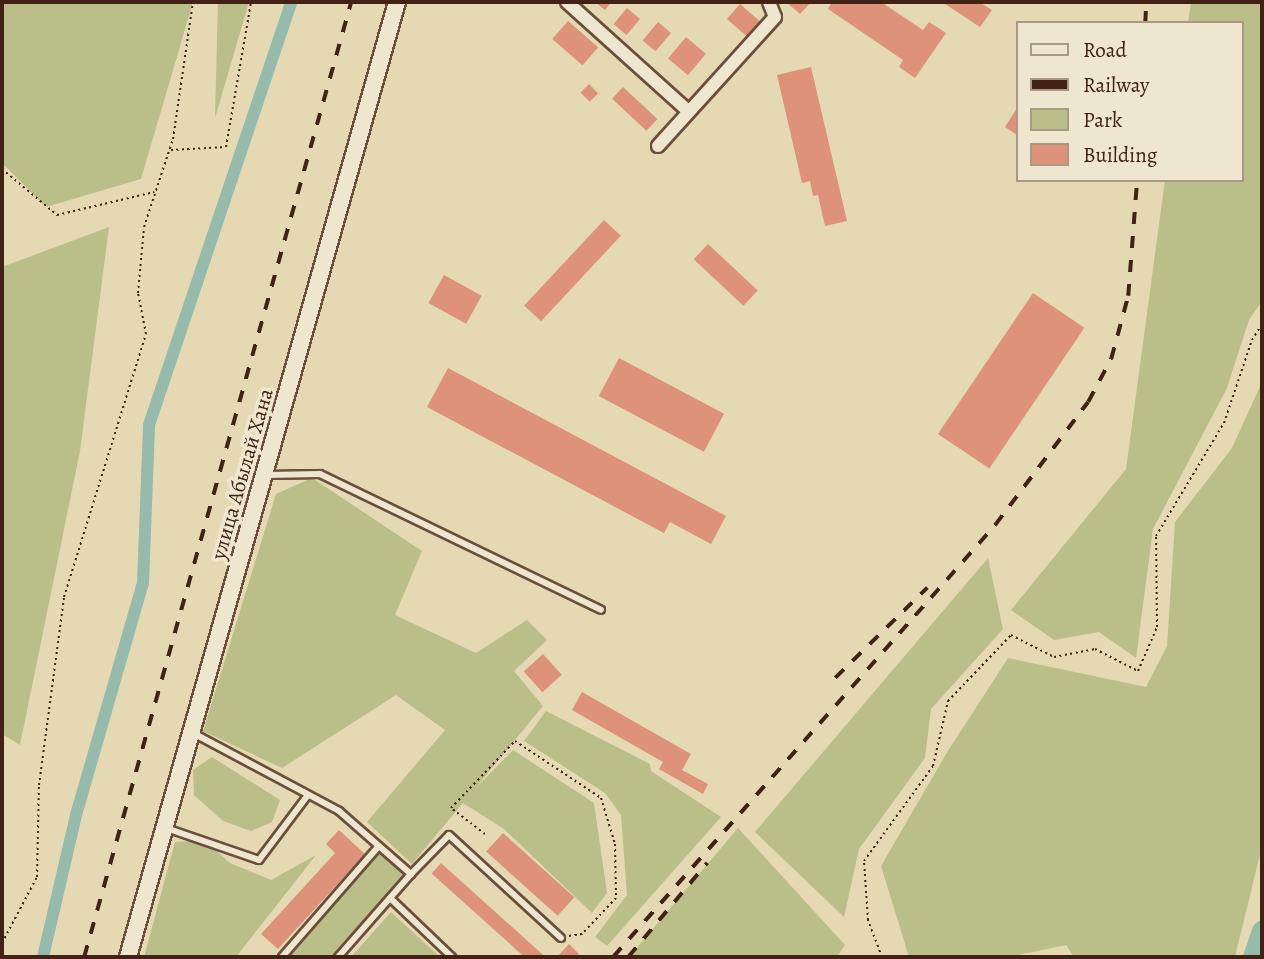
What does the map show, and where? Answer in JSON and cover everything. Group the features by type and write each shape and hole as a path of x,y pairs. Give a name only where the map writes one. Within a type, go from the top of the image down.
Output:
{"main road":[{"name":"улица Абылай Хана","path":"128,957 397,2"}],"street":[{"path":"567,2 688,111"},
{"path":"658,146 775,17 769,2"}],"lane":[{"path":"264,475 320,474 601,610"},
{"path":"191,733 339,811 411,874"},
{"path":"165,827 259,860 308,795"},
{"path":"338,957 449,835 561,938"},
{"path":"282,957 379,846"},
{"path":"390,898 452,957"}],"path":[{"path":"2,943 37,877 39,785 64,597 146,334 138,293 144,227 170,150 193,2"},
{"path":"170,150 226,146 251,2"},
{"path":"2,169 57,215 155,192"},
{"path":"882,957 868,920 864,861 933,766 948,701 1012,635 1054,657 1095,649 1138,671 1157,627 1156,536 1224,423 1252,340 1262,324"},
{"path":"485,834 451,808 514,741 601,798 615,844 616,898 582,934 561,938"}],"green space":[{"path":"2,2 193,2 141,179 46,207 2,163"},
{"path":"218,2 249,2 215,118"},
{"path":"1191,2 1262,2 1262,301 1249,320 1227,388 1153,529 1136,658 1099,632 1054,640 1011,610 1126,469 1165,182 1243,182 1243,21 1188,21"},
{"path":"109,227 80,451 20,745 2,734 2,267"},
{"path":"1262,382 1262,846 1235,957 1074,957 1066,945 1009,957 909,957 881,866 946,754 1008,658 1146,687 1167,646 1175,522 1232,448"},
{"path":"312,478 422,551 395,615 476,653 527,620 547,640 514,671 543,706 474,790 513,750 594,803 607,893 592,913 504,829 463,803 412,864 367,822 445,730 396,695 282,768 203,731 276,494"},
{"path":"988,558 1003,629 931,709 925,758 859,849 844,917 755,832"},
{"path":"546,711 650,764 651,771 721,817 607,946 595,937 627,895 621,815 605,793 524,741"},
{"path":"212,757 280,800 272,822 251,831 223,821 194,795 193,770"},
{"path":"738,828 845,945 837,957 629,957"},
{"path":"204,840 230,863 271,880 316,855 236,957 144,957 175,842"},
{"path":"380,851 405,874 332,957 290,957"},
{"path":"391,912 440,957 351,957"}],"building":[{"path":"595,2 611,2 605,10"},
{"path":"786,2 811,2 800,14"},
{"path":"832,2 881,2 923,30 929,22 946,33 915,78 899,67 903,60 828,9"},
{"path":"942,2 979,2 992,10 980,27"},
{"path":"740,4 763,24 750,39 727,19"},
{"path":"627,8 640,19 627,35 614,24"},
{"path":"568,21 598,47 582,65 552,39"},
{"path":"658,22 671,33 656,51 643,40"},
{"path":"686,37 706,54 688,75 668,58"},
{"path":"811,67 847,221 825,226 818,195 813,196 810,181 802,183 777,75"},
{"path":"589,84 598,93 590,102 581,92"},
{"path":"623,87 657,119 646,131 612,99"},
{"path":"1016,110 1016,134 1005,127"},
{"path":"604,220 621,236 541,321 524,306"},
{"path":"708,244 758,290 743,306 694,259"},
{"path":"444,275 482,296 466,324 428,303"},
{"path":"1033,293 1084,328 989,469 938,434"},
{"path":"619,358 724,414 704,452 599,396"},
{"path":"448,368 726,516 711,544 670,522 664,533 427,407"},
{"path":"543,654 562,675 542,692 524,671"},
{"path":"582,692 691,754 682,770 708,784 703,794 659,769 663,762 572,710"},
{"path":"339,830 365,854 278,949 261,934 335,853 326,844"},
{"path":"503,833 574,897 558,916 486,852"},
{"path":"441,863 544,956 524,957 432,873"},
{"path":"569,944 579,954 576,957 557,957"}],"waterway":[{"path":"43,957 76,815 143,583 149,425 291,2"},
{"path":"1253,957 1262,931"}],"railway":[{"path":"84,957 351,2"},
{"path":"1145,21 1146,2"},
{"path":"613,957 995,525 1088,402 1111,359 1128,296 1137,182"},
{"path":"835,678 927,588"},
{"path":"628,957 707,863"}]}
